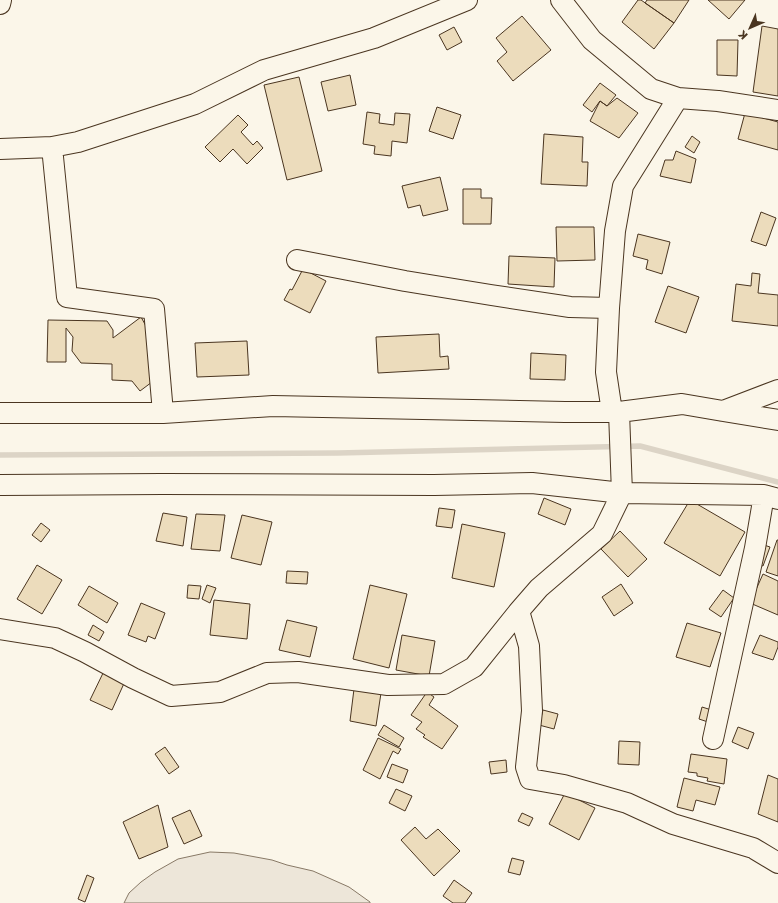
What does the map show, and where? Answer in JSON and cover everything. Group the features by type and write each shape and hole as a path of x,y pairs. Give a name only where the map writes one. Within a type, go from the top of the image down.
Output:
{"street":[{"path":"0,4 1,0"},
{"path":"0,149 52,147 78,142 195,104 264,70 374,38 467,0"},
{"path":"561,0 592,40 651,89 678,98 718,101 778,110"},
{"path":"0,629 55,638 85,652 132,678 171,696 220,692 267,672 298,672 388,685 444,684 474,667 539,588 602,534 622,492 617,417 606,372 615,231 623,186 678,98"},
{"path":"52,147 67,297 154,309 163,413"},
{"path":"297,260 491,296 570,307 609,308"},
{"path":"723,411 778,390"},
{"path":"0,413 163,413 273,406 558,412 617,417 682,404 778,420"},
{"path":"0,485 434,485 532,483 622,492 771,497 755,548 713,738"},
{"path":"519,611 529,646 532,711 526,767 530,779 564,785 627,803 673,824 753,848 778,863"}],"shaded area":[{"path":"210,852 234,853 272,860 313,871 349,887 370,903 124,903 129,893 155,872 178,859"}],"building":[{"path":"638,0 641,0 674,23 654,49 622,22"},
{"path":"647,0 689,0 674,23 645,3"},
{"path":"708,0 745,0 729,19"},
{"path":"522,16 551,50 513,81 497,61 507,52 496,38"},
{"path":"762,26 778,29 778,96 753,92"},
{"path":"454,27 462,42 447,50 439,35"},
{"path":"717,40 738,40 737,76 717,75"},
{"path":"350,75 356,105 328,111 321,82"},
{"path":"299,77 322,171 287,180 264,85"},
{"path":"600,83 616,95 607,106 600,101 592,112 583,105"},
{"path":"617,98 638,113 619,138 590,121 600,101 607,106"},
{"path":"437,107 461,115 453,139 429,131"},
{"path":"367,112 380,114 379,123 394,125 395,113 410,114 407,143 392,141 391,156 374,154 375,146 363,144"},
{"path":"745,113 778,122 778,150 738,139"},
{"path":"238,115 248,125 241,132 253,145 257,141 263,148 247,164 233,149 220,162 205,147"},
{"path":"544,134 583,137 582,162 588,162 587,186 541,184"},
{"path":"692,136 700,142 694,153 685,147"},
{"path":"676,151 696,159 691,183 660,176 665,160 673,160"},
{"path":"440,177 448,210 423,216 420,205 408,208 402,186"},
{"path":"463,189 481,189 481,198 492,198 491,224 463,224"},
{"path":"761,212 776,218 766,246 751,241"},
{"path":"556,227 594,227 595,260 557,261"},
{"path":"638,234 670,242 662,274 646,269 648,260 633,256"},
{"path":"509,256 555,258 554,287 508,284"},
{"path":"303,269 326,281 310,313 284,300 290,289 292,290"},
{"path":"752,273 760,274 758,293 778,295 778,326 732,321 736,284 751,286"},
{"path":"668,286 699,297 686,333 655,322"},
{"path":"141,317 157,346 156,379 140,391 132,381 112,380 112,364 81,363 72,351 73,337 66,328 66,362 47,362 48,320 107,321 113,330 113,338"},
{"path":"439,334 440,357 448,356 449,369 378,373 376,337"},
{"path":"247,341 249,375 197,377 195,343"},
{"path":"531,353 566,355 565,380 530,379"},
{"path":"544,498 571,509 565,525 538,514"},
{"path":"690,500 745,532 720,576 664,543"},
{"path":"439,508 455,510 452,528 436,526"},
{"path":"163,513 187,517 183,546 156,541"},
{"path":"196,514 225,515 220,551 191,549"},
{"path":"242,515 272,522 261,565 231,558"},
{"path":"41,523 50,530 41,542 32,535"},
{"path":"462,524 505,533 494,587 452,578"},
{"path":"620,531 647,559 628,577 601,549"},
{"path":"778,540 778,576 766,572"},
{"path":"761,544 770,547 763,566 755,563"},
{"path":"37,565 62,580 42,614 17,599"},
{"path":"287,571 308,572 307,584 286,583"},
{"path":"763,574 778,581 778,615 750,603"},
{"path":"621,584 633,603 614,616 602,597"},
{"path":"188,585 201,586 199,599 187,598"},
{"path":"207,585 216,588 210,603 202,599"},
{"path":"370,585 407,594 389,668 353,659"},
{"path":"89,586 118,603 107,623 78,605"},
{"path":"723,590 734,598 721,617 709,609"},
{"path":"214,600 250,604 247,639 210,635"},
{"path":"141,603 165,613 155,639 148,636 146,642 128,635"},
{"path":"287,620 317,627 310,657 279,650"},
{"path":"687,623 721,633 710,667 676,657"},
{"path":"93,625 104,632 99,641 88,635"},
{"path":"402,635 435,641 429,676 396,670"},
{"path":"760,635 778,642 778,647 773,660 752,653"},
{"path":"105,669 126,679 112,710 90,700"},
{"path":"354,689 381,693 376,726 350,721"},
{"path":"427,692 434,697 429,705 458,726 442,749 423,737 425,735 416,729 422,722 411,715"},
{"path":"702,707 718,712 714,724 699,719"},
{"path":"543,710 558,714 554,729 539,725"},
{"path":"384,725 404,738 399,747 378,735"},
{"path":"738,727 754,733 748,749 732,742"},
{"path":"378,738 401,749 398,754 393,751 380,779 363,770"},
{"path":"619,741 640,742 639,765 618,764"},
{"path":"165,747 179,767 169,774 155,754"},
{"path":"691,754 727,759 724,784 707,781 708,778 697,776 697,773 688,772"},
{"path":"506,760 507,772 491,774 489,762"},
{"path":"392,764 408,770 403,783 387,777"},
{"path":"768,775 778,779 778,822 758,814"},
{"path":"684,778 720,787 715,805 696,800 693,811 677,807"},
{"path":"396,789 412,796 405,811 389,803"},
{"path":"565,793 595,808 579,840 549,824"},
{"path":"158,805 168,847 139,859 123,822"},
{"path":"190,810 202,836 184,844 172,818"},
{"path":"522,813 533,818 529,826 518,821"},
{"path":"415,827 426,839 438,829 460,851 434,876 401,840"},
{"path":"512,858 524,861 520,875 508,872"},
{"path":"87,875 94,878 85,902 78,899"},
{"path":"454,880 472,893 465,903 453,903 443,896"}],"waterway":[{"path":"0,455 338,453 640,446 778,482"}]}
